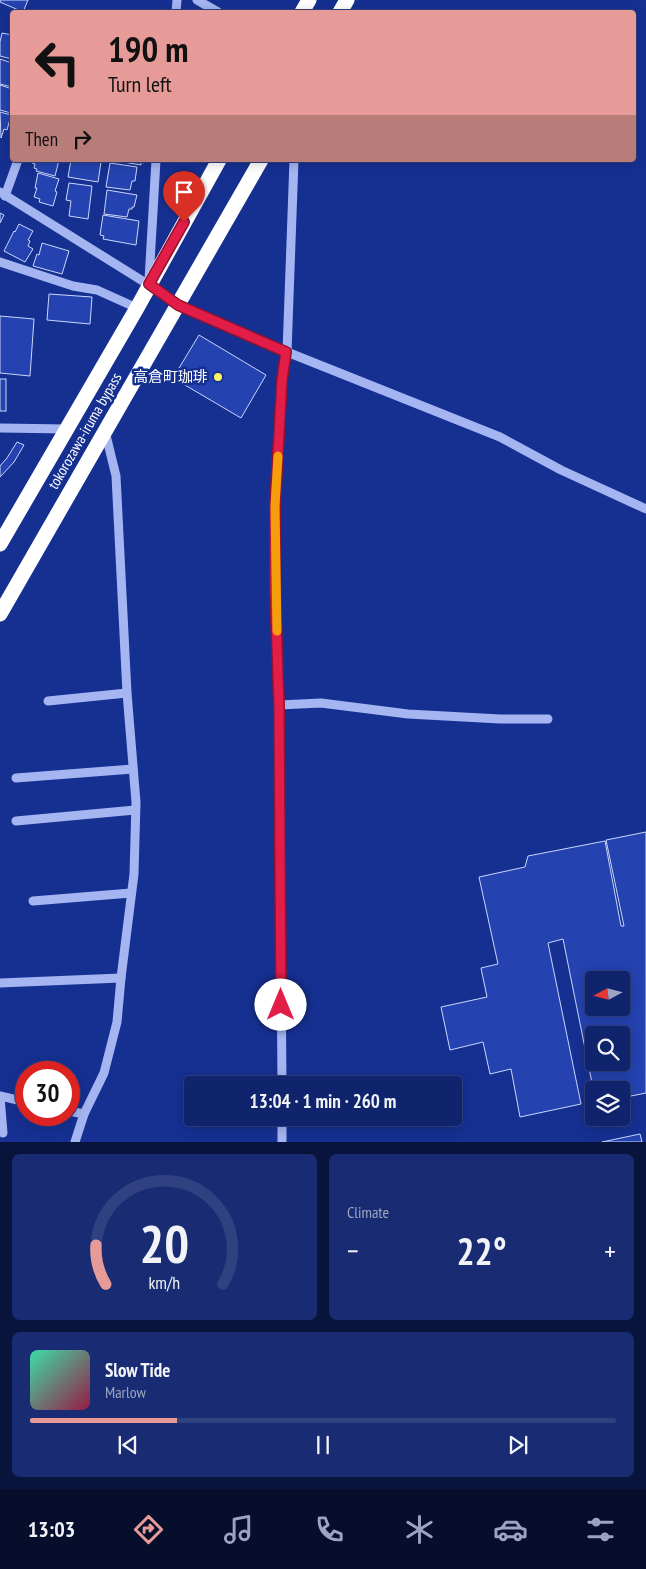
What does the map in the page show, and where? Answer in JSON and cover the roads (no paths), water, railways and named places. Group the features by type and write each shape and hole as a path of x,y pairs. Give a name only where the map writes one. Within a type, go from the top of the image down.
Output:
{"highway":[{"name":"tokorozawa-iruma bypass","path":"0,544 218,162"},
{"name":"tokorozawa-iruma bypass","path":"0,614 260,162"}],"street":[{"path":"197,0 214,10"},
{"path":"17,162 3,194 149,284 178,305 286,352 500,437 561,470 646,509"},
{"path":"149,284 156,162"},
{"path":"282,1076 279,705 275,589 275,506 282,380 286,352 294,162"},
{"path":"0,262 73,286 97,290 136,308"},
{"path":"0,428 67,429"},
{"path":"75,1142 84,1114 104,1073 117,1022 134,874 135,810 116,476 105,431"},
{"path":"48,701 128,693"},
{"path":"279,705 320,703 408,714 500,719 548,719"},
{"path":"16,778 133,769"},
{"path":"16,821 135,810"},
{"path":"33,901 131,893"},
{"path":"0,983 121,978"},
{"path":"4,1133 0,1096 15,1099"},
{"path":"80,1113 84,1114"},
{"path":"282,1126 282,1142"}],"place":[{"name":"高倉町珈琲","path":"218,377"}]}
